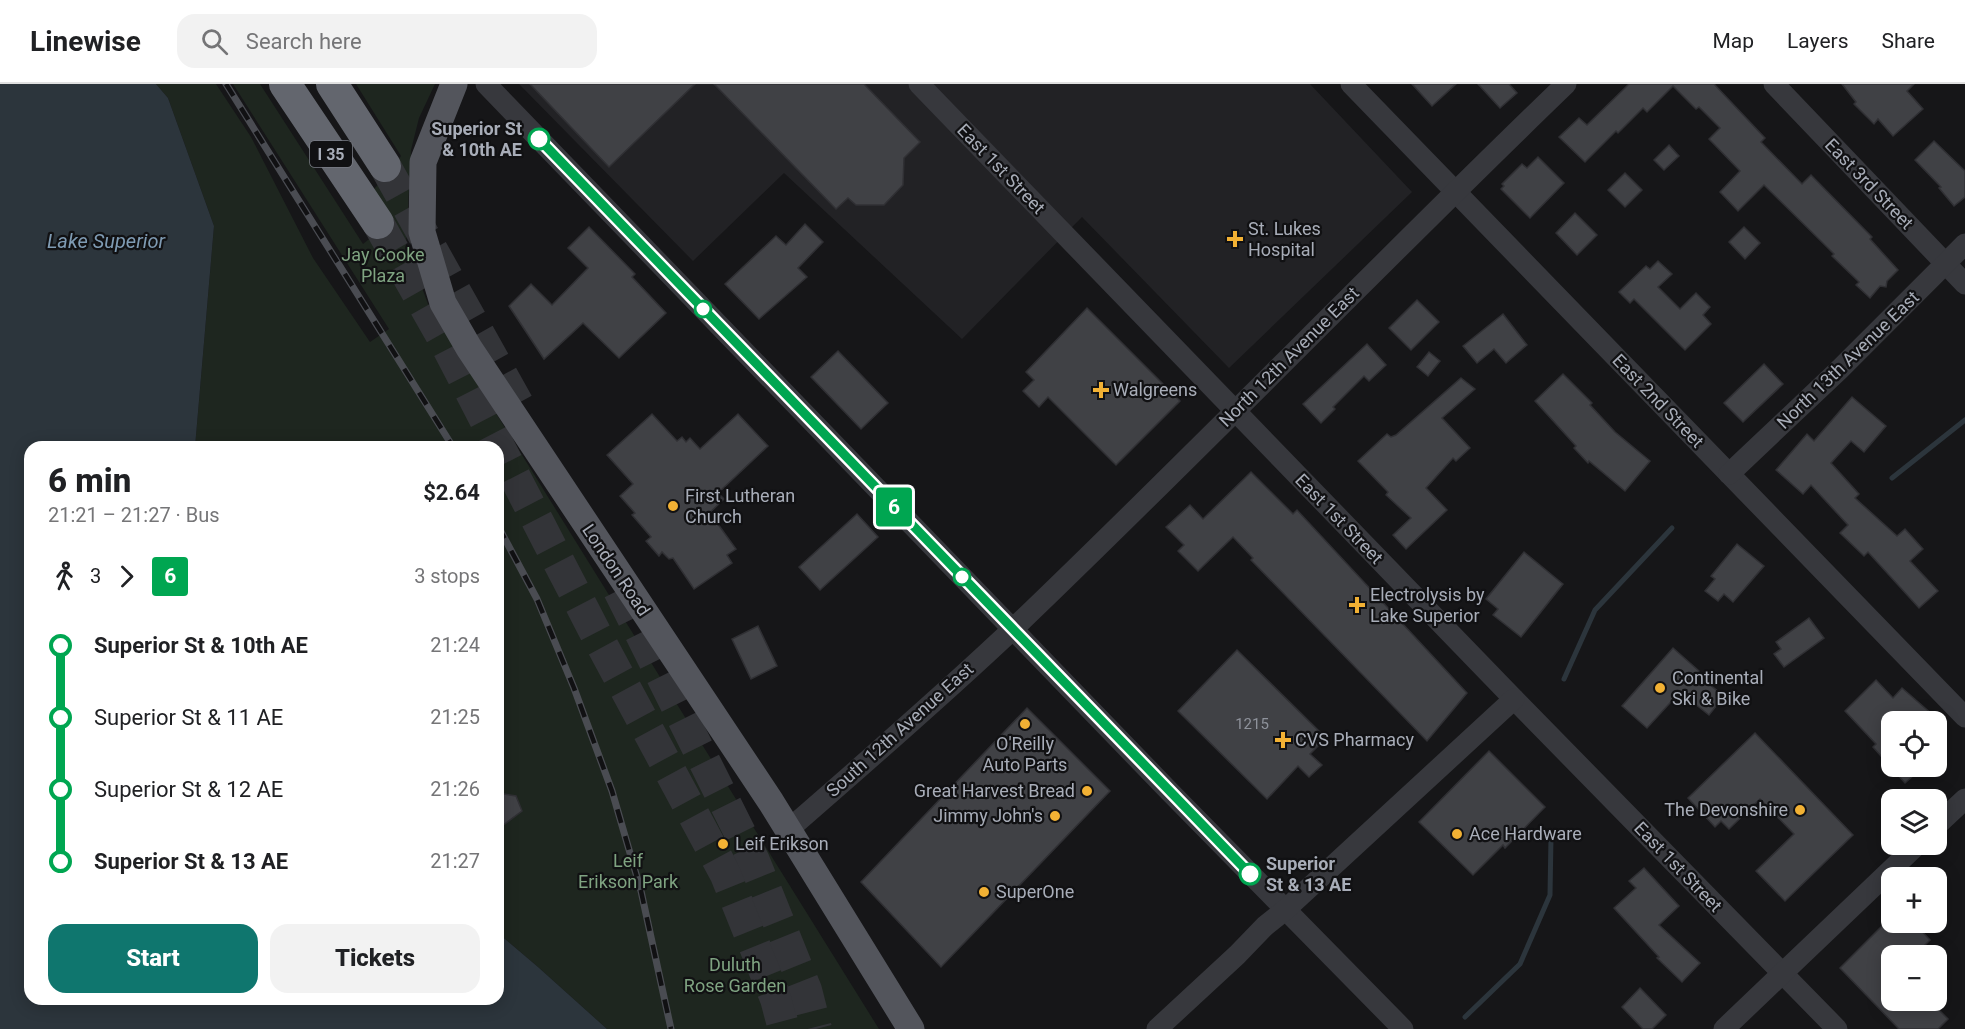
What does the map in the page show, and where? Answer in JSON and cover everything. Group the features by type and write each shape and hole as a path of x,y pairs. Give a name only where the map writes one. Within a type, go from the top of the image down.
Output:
{"highway":[{"name":"I 35","path":"285,84 378,223"},
{"name":"I 35","path":"333,84 385,166"}],"main road":[{"name":"London Road","path":"454,84 423,162 422,232 443,303 469,348 788,830 911,1029"}],"street":[{"path":"486,84 1012,629 1403,1029"},
{"name":"East 1st Street","path":"919,84 1235,412 1837,1029"},
{"name":"East 2nd Street","path":"1351,84 1965,717"},
{"name":"North 12th Avenue East","path":"1012,629 1566,84"},
{"name":"East 3rd Street","path":"1774,84 1965,284"},
{"name":"North 13th Avenue East","path":"1729,474 1840,369 1965,244"},
{"name":"South 12th Avenue East","path":"788,830 1012,629"},
{"path":"1164,1027 1265,926 1514,699"},
{"path":"1947,816 1965,799"},
{"path":"1724,1029 1906,855"}],"shaded area":[{"name":"St. Lukes Hospital","path":"519,84 1310,84 1412,192 1229,368 1082,217 962,339 784,173 693,261"}],"green space":[{"name":"Leif Erikson Park","path":"156,84 216,84 251,137 313,258 370,342 389,329 233,84 260,84 363,244 390,222 373,190 401,156 356,84 435,84 419,118 411,150 406,245 428,304 879,1029 607,1029 504,938 504,441 196,441 214,226 168,98"}],"water":[{"name":"Lake Superior","path":"0,84 156,84 168,98 214,226 196,441 24,441 24,1005 504,1005 504,938 607,1029 0,1029"}],"building":[{"path":"530,84 695,84 609,167"},
{"path":"714,84 864,84 920,142 904,158 903,185 884,205 856,205 848,198 836,209"},
{"path":"1412,84 1456,84 1432,106"},
{"path":"1478,84 1509,84 1517,93 1500,108"},
{"path":"1629,84 1714,84 1765,138 1761,142 1802,184 1811,175 1872,237 1870,239 1898,270 1887,281 1886,287 1880,286 1870,298 1856,285 1859,282 1832,256 1834,254 1764,185 1738,211 1720,192 1740,171 1709,139 1720,128 1699,107 1696,109 1673,86 1647,112 1643,108 1618,133 1616,131 1585,162 1559,137 1579,118 1587,125"},
{"path":"1842,84 1914,84 1907,91 1923,109 1893,136 1878,119 1874,124 1854,104 1856,102"},
{"path":"1934,141 1965,171 1965,197 1954,206 1939,188 1941,187 1915,160"},
{"path":"1669,145 1679,156 1664,170 1654,160"},
{"path":"1538,157 1564,183 1530,218 1501,189 1504,186 1502,184 1522,164 1527,168"},
{"path":"1625,173 1642,190 1625,207 1608,190"},
{"path":"1575,213 1597,235 1577,255 1556,233"},
{"path":"805,224 823,242 798,268 807,277 759,319 725,284 776,236 786,245"},
{"path":"589,227 635,274 632,277 666,313 619,358 583,323 544,359 509,306 531,284 552,305 588,268 568,248"},
{"path":"1744,227 1760,243 1745,259 1729,242"},
{"path":"1658,261 1672,274 1658,287 1680,309 1696,293 1710,307 1703,315 1711,324 1685,350 1634,299 1630,303 1619,292 1646,266 1650,269"},
{"path":"1417,300 1439,322 1411,350 1389,328"},
{"path":"1087,308 1180,401 1116,465 1048,397 1039,407 1023,391 1034,380 1026,372"},
{"path":"1503,314 1527,345 1506,363 1494,349 1477,363 1463,346"},
{"path":"1367,344 1386,365 1369,381 1364,376 1333,407 1335,409 1321,423 1303,404"},
{"path":"838,351 888,403 861,429 811,377"},
{"path":"1429,352 1440,361 1428,376 1417,367"},
{"path":"1764,364 1783,384 1743,422 1724,403"},
{"path":"1563,374 1592,403 1590,405 1615,432 1650,461 1625,491 1589,461 1588,463 1574,448 1576,446 1535,401"},
{"path":"1461,378 1475,389 1442,418 1470,448 1456,461 1453,458 1426,488 1447,510 1406,549 1393,535 1411,518 1386,495 1388,492 1358,461 1387,434 1391,437 1396,435"},
{"path":"1852,397 1886,426 1864,452 1851,441 1831,463 1859,494 1855,498 1897,536 1905,529 1923,549 1910,561 1938,591 1919,608 1868,552 1864,556 1840,533 1848,525 1811,485 1803,494 1776,470 1807,434 1814,441"},
{"name":"First Lutheran Church","path":"652,414 677,441 682,437 686,442 690,438 700,449 738,414 768,446 718,493 724,499 701,521 715,520 736,549 727,555 732,563 694,589 673,558 669,559 662,552 659,556 646,541 651,537 632,515 635,513 620,496 633,484 607,455"},
{"path":"1251,472 1293,514 1297,510 1467,693 1427,741 1251,560 1253,558 1233,537 1198,571 1178,551 1184,545 1166,527 1190,505 1203,519"},
{"path":"857,514 878,537 820,590 799,567"},
{"path":"1737,544 1764,566 1733,602 1724,594 1718,601 1705,591 1715,579 1711,576"},
{"path":"1524,552 1563,584 1521,637 1493,615 1498,609 1486,599"},
{"path":"1809,618 1824,638 1784,667 1774,654 1781,649 1776,642"},
{"path":"758,626 777,666 751,679 732,639"},
{"name":"Continental Ski & Bike","path":"1673,648 1699,671 1696,674 1724,696 1709,715 1680,692 1647,728 1622,706"},
{"path":"1237,650 1326,738 1310,754 1322,765 1309,777 1298,766 1267,799 1178,711"},
{"path":"1876,680 1893,698 1902,688 1928,711 1881,711 1881,756 1873,747 1876,744 1845,711"},
{"path":"1027,708 1110,791 941,967 861,882"},
{"name":"The Devonshire","path":"1755,733 1853,835 1785,901 1756,871 1794,834 1760,799 1729,829 1721,821 1715,827 1688,798"},
{"path":"1489,751 1545,807 1505,848 1503,845 1473,875 1419,822"},
{"path":"1900,777 1912,777 1905,783"},
{"path":"504,794 516,796 522,811 504,824"},
{"path":"1644,868 1679,906 1659,925 1700,963 1682,982 1657,958 1659,957 1614,908 1636,888 1629,881"},
{"path":"1881,927 1881,933 1923,933 1930,940 1925,945 1881,945 1881,1010 1840,968"},
{"path":"1640,988 1666,1015 1652,1029 1643,1029 1622,1007"},
{"path":"1882,1011 1940,1011 1948,1019 1938,1029 1899,1029"}],"waterway":[{"path":"1892,478 1965,420"},
{"path":"1564,679 1595,610 1672,528"},
{"path":"1465,1017 1520,964 1550,895 1551,837"}],"tunnel":[{"path":"385,166 518,404"},
{"path":"378,223 444,340 496,441"},
{"path":"504,456 596,634 726,875 776,999 784,1029"},
{"path":"619,590 754,861 806,990 816,1029"}],"railway":[{"path":"226,84 449,441"},
{"path":"504,537 537,599 574,688 612,791 641,891 671,1029"}],"bus line":[{"name":"6","path":"539,139 1250,874"}],"place":[{"name":"Superior St & 10th AE","path":"539,139"},
{"name":"St. Lukes Hospital","path":"1235,239"},
{"name":"Walgreens","path":"1101,390"},
{"name":"First Lutheran Church","path":"673,506"},
{"name":"Electrolysis by Lake Superior","path":"1357,605"},
{"name":"Continental Ski & Bike","path":"1660,688"},
{"name":"O'Reilly Auto Parts","path":"1025,724"},
{"name":"CVS Pharmacy","path":"1283,740"},
{"name":"Great Harvest Bread","path":"1087,791"},
{"name":"The Devonshire","path":"1800,810"},
{"name":"Jimmy John's","path":"1055,816"},
{"name":"Ace Hardware","path":"1457,834"},
{"name":"Leif Erikson","path":"723,844"},
{"name":"Superior St & 13 AE","path":"1250,874"},
{"name":"SuperOne","path":"984,892"}],"park label":[{"name":"Jay Cooke Plaza","path":"383,265"},
{"name":"Duluth Rose Garden","path":"735,975"}]}
